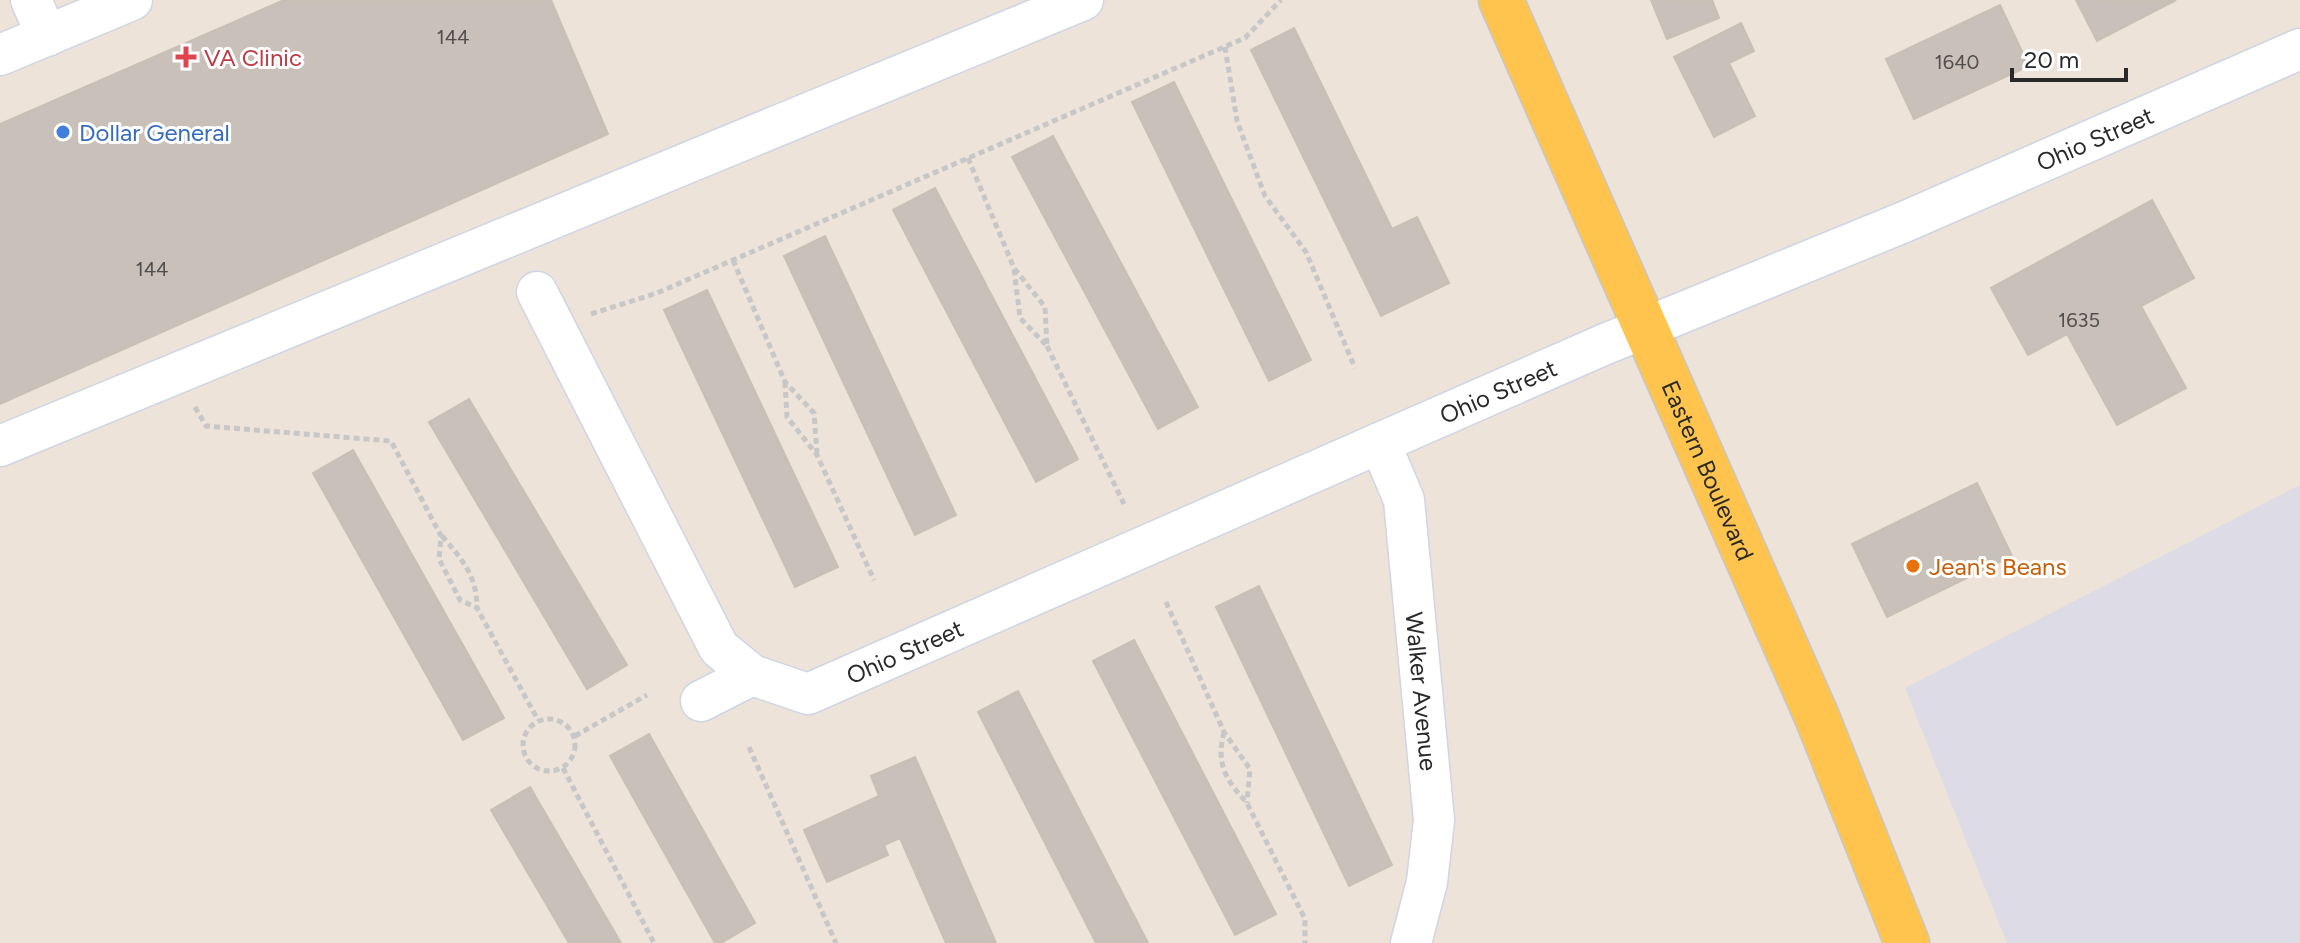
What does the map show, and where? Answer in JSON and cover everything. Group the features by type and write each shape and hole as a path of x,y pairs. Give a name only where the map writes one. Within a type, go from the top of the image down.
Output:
{"main road":[{"name":"Eastern Boulevard","path":"1501,0 1817,717 1907,943"}],"street":[{"path":"0,55 39,18 132,0"},
{"path":"0,446 1083,0"},
{"name":"Ohio Street","path":"752,675 808,694 1380,443 1644,329 1904,222 2300,49"},
{"path":"547,309 719,648 752,675 701,701"},
{"name":"Walker Avenue","path":"1380,443 1404,500 1434,820 1427,882 1411,943"}],"path":[{"path":"547,309 657,293 1245,38 1281,0"},
{"path":"1225,47 1237,121 1265,196 1306,252 1355,368"},
{"path":"968,158 1014,268 1045,307 1047,346"},
{"path":"733,260 785,382 787,417 817,455 874,580"},
{"path":"1014,268 1020,318 1047,346 1124,504"},
{"path":"176,374 206,426 391,441 441,536 466,563 477,587 477,608 538,720"},
{"path":"785,382 814,413 817,455"},
{"path":"441,536 439,559 460,600 477,608"},
{"path":"1166,602 1224,732 1250,769 1247,803"},
{"path":"575,736 647,695"},
{"path":"553,718 566,724 575,736 576,748 563,768 549,772 535,768 525,758 522,743 527,730 538,720 553,718"},
{"path":"1224,732 1218,756 1233,787 1247,803 1305,919 1305,943"},
{"path":"749,747 836,943"},
{"path":"563,768 654,943"}],"shaded area":[{"path":"2300,485 2300,943 2007,943 1905,688"}],"building":[{"path":"284,0 551,0 608,134 0,404 0,124"},
{"path":"1651,0 1712,0 1719,18 1667,39"},
{"path":"2076,0 2176,0 2097,41"},
{"path":"2000,5 2029,66 1914,119 1886,59"},
{"path":"1741,23 1754,51 1729,63 1755,116 1714,137 1674,57"},
{"path":"1294,28 1392,229 1417,217 1449,283 1381,316 1251,50"},
{"path":"1174,82 1311,360 1269,381 1132,102"},
{"path":"1053,136 1198,407 1158,429 1012,157"},
{"path":"935,188 1078,459 1036,482 893,210"},
{"path":"2152,200 2194,278 2141,306 2186,388 2117,425 2067,334 2028,355 1991,288"},
{"path":"825,236 956,515 915,535 784,256"},
{"path":"707,290 838,567 795,587 664,310"},
{"path":"469,399 627,665 587,689 429,422"},
{"path":"353,450 504,718 463,740 313,473"},
{"path":"1977,483 2012,556 1887,617 1852,544"},
{"path":"1259,586 1392,865 1349,886 1216,607"},
{"path":"1134,640 1276,914 1235,935 1093,661"},
{"path":"1018,691 1148,943 1096,943 978,712"},
{"path":"649,734 755,923 721,943 715,943 610,756"},
{"path":"915,757 996,943 946,943 900,838 884,845 888,855 827,882 804,830 879,796 871,776"},
{"path":"530,787 621,943 569,943 491,810"}],"place":[{"name":"VA Clinic","path":"186,57"},
{"name":"Dollar General","path":"63,132"},
{"name":"Jean's Beans","path":"1913,566"}]}
